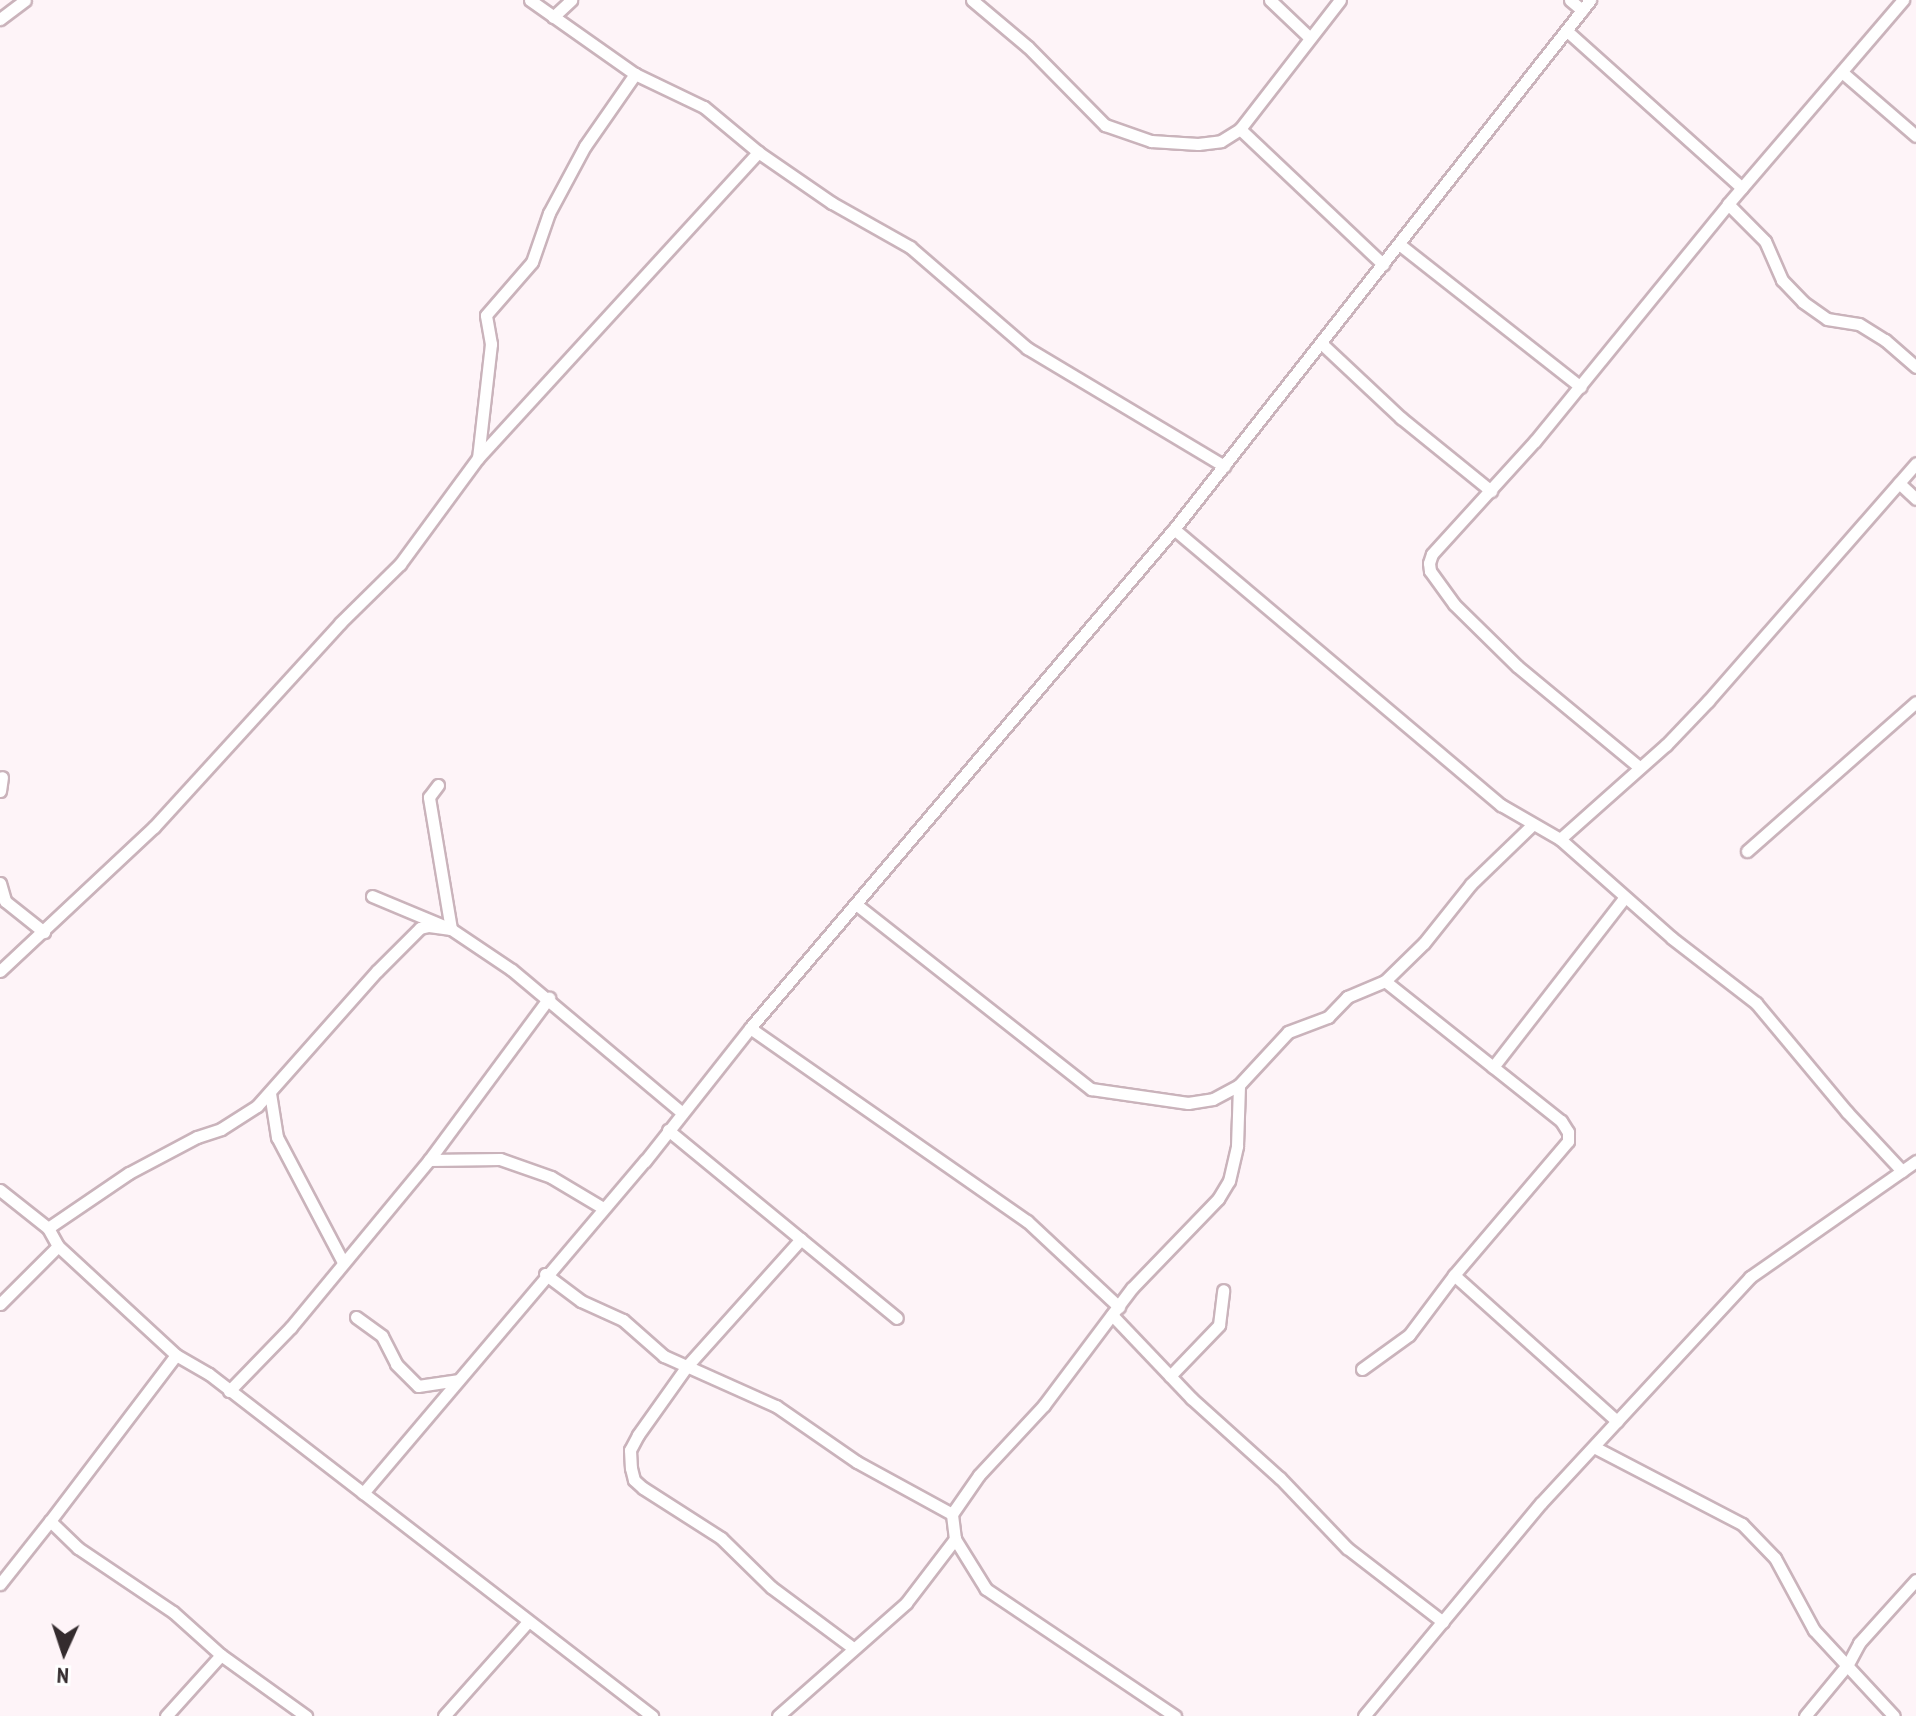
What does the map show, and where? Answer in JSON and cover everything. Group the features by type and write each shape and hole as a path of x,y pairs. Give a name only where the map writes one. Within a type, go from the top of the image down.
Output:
{"street":[{"path":"0,19 25,0"},
{"path":"530,0 635,74 704,107 758,152 832,203 910,247 1027,348 1224,466"},
{"path":"553,17 571,0"},
{"path":"972,0 1028,47 1105,125 1151,141 1198,144 1221,141 1240,129 1340,0"},
{"path":"1270,0 1309,37"},
{"path":"1570,0 1582,10"},
{"path":"363,1493 1009,720 1174,529 1590,0"},
{"path":"1639,767 1517,666 1454,604 1430,571 1432,554 1581,387 1728,204 1903,0"},
{"path":"1567,31 1742,188"},
{"path":"1843,73 1916,136"},
{"path":"478,458 491,344 486,315 532,262 549,213 585,146 635,74"},
{"path":"1240,129 1383,264"},
{"path":"0,971 154,827 340,623 400,564 478,458 758,152"},
{"path":"1728,204 1765,241 1782,280 1803,302 1827,319 1859,324 1885,340 1916,367"},
{"path":"1399,244 1581,387"},
{"path":"1321,343 1401,418 1491,491"},
{"path":"1560,839 1708,701 1916,463"},
{"path":"1899,483 1916,499"},
{"path":"1174,529 1396,720 1501,805 1560,839 1625,897 1756,1003 1847,1112 1902,1171"},
{"path":"1747,851 1915,705"},
{"path":"0,791 2,777"},
{"path":"438,785 429,797 434,844 451,929"},
{"path":"857,905 1091,1089 1188,1103 1213,1099 1239,1085 1288,1032 1328,1017 1347,997 1385,981 1424,943 1471,884 1532,825"},
{"path":"0,883 5,901 44,932"},
{"path":"372,896 451,929 549,998 575,1025 681,1112"},
{"path":"1493,1067 1625,897"},
{"path":"48,1228 129,1173 242,1117 270,1093 420,928 438,925 451,929"},
{"path":"1362,1369 1409,1335 1454,1275 1568,1141 1568,1132 1561,1121 1385,981"},
{"path":"229,1391 291,1327 429,1160 549,998"},
{"path":"750,1028 1027,1221 1116,1311 1170,1376 1280,1478 1347,1548 1443,1622"},
{"path":"1175,1716 1160,1712 986,1589 955,1539 952,1514 979,1475 1044,1405 1132,1288 1218,1199 1229,1181 1237,1146 1239,1085"},
{"path":"270,1093 277,1137 343,1262"},
{"path":"668,1130 897,1318"},
{"path":"429,1160 500,1159 551,1177 603,1208"},
{"path":"1364,1716 1541,1503 1750,1277 1916,1161"},
{"path":"0,1190 48,1228 58,1246 176,1355 229,1391 527,1623 652,1716"},
{"path":"801,1239 687,1366 630,1450 634,1480 721,1538 771,1587 853,1648"},
{"path":"0,1304 58,1246"},
{"path":"545,1274 581,1301 623,1320 664,1356 776,1406 857,1462 952,1514"},
{"path":"1454,1275 1617,1421"},
{"path":"1170,1376 1219,1325 1223,1290"},
{"path":"356,1317 382,1336 396,1364 418,1386 458,1380"},
{"path":"0,1584 176,1355"},
{"path":"1594,1447 1742,1524 1775,1558 1814,1630 1894,1716"},
{"path":"50,1521 78,1548 173,1612 221,1655 306,1716"},
{"path":"778,1716 906,1603 955,1539"},
{"path":"1805,1716 1848,1664 1859,1643 1916,1580"},
{"path":"444,1716 527,1623"},
{"path":"166,1716 221,1655"}]}
